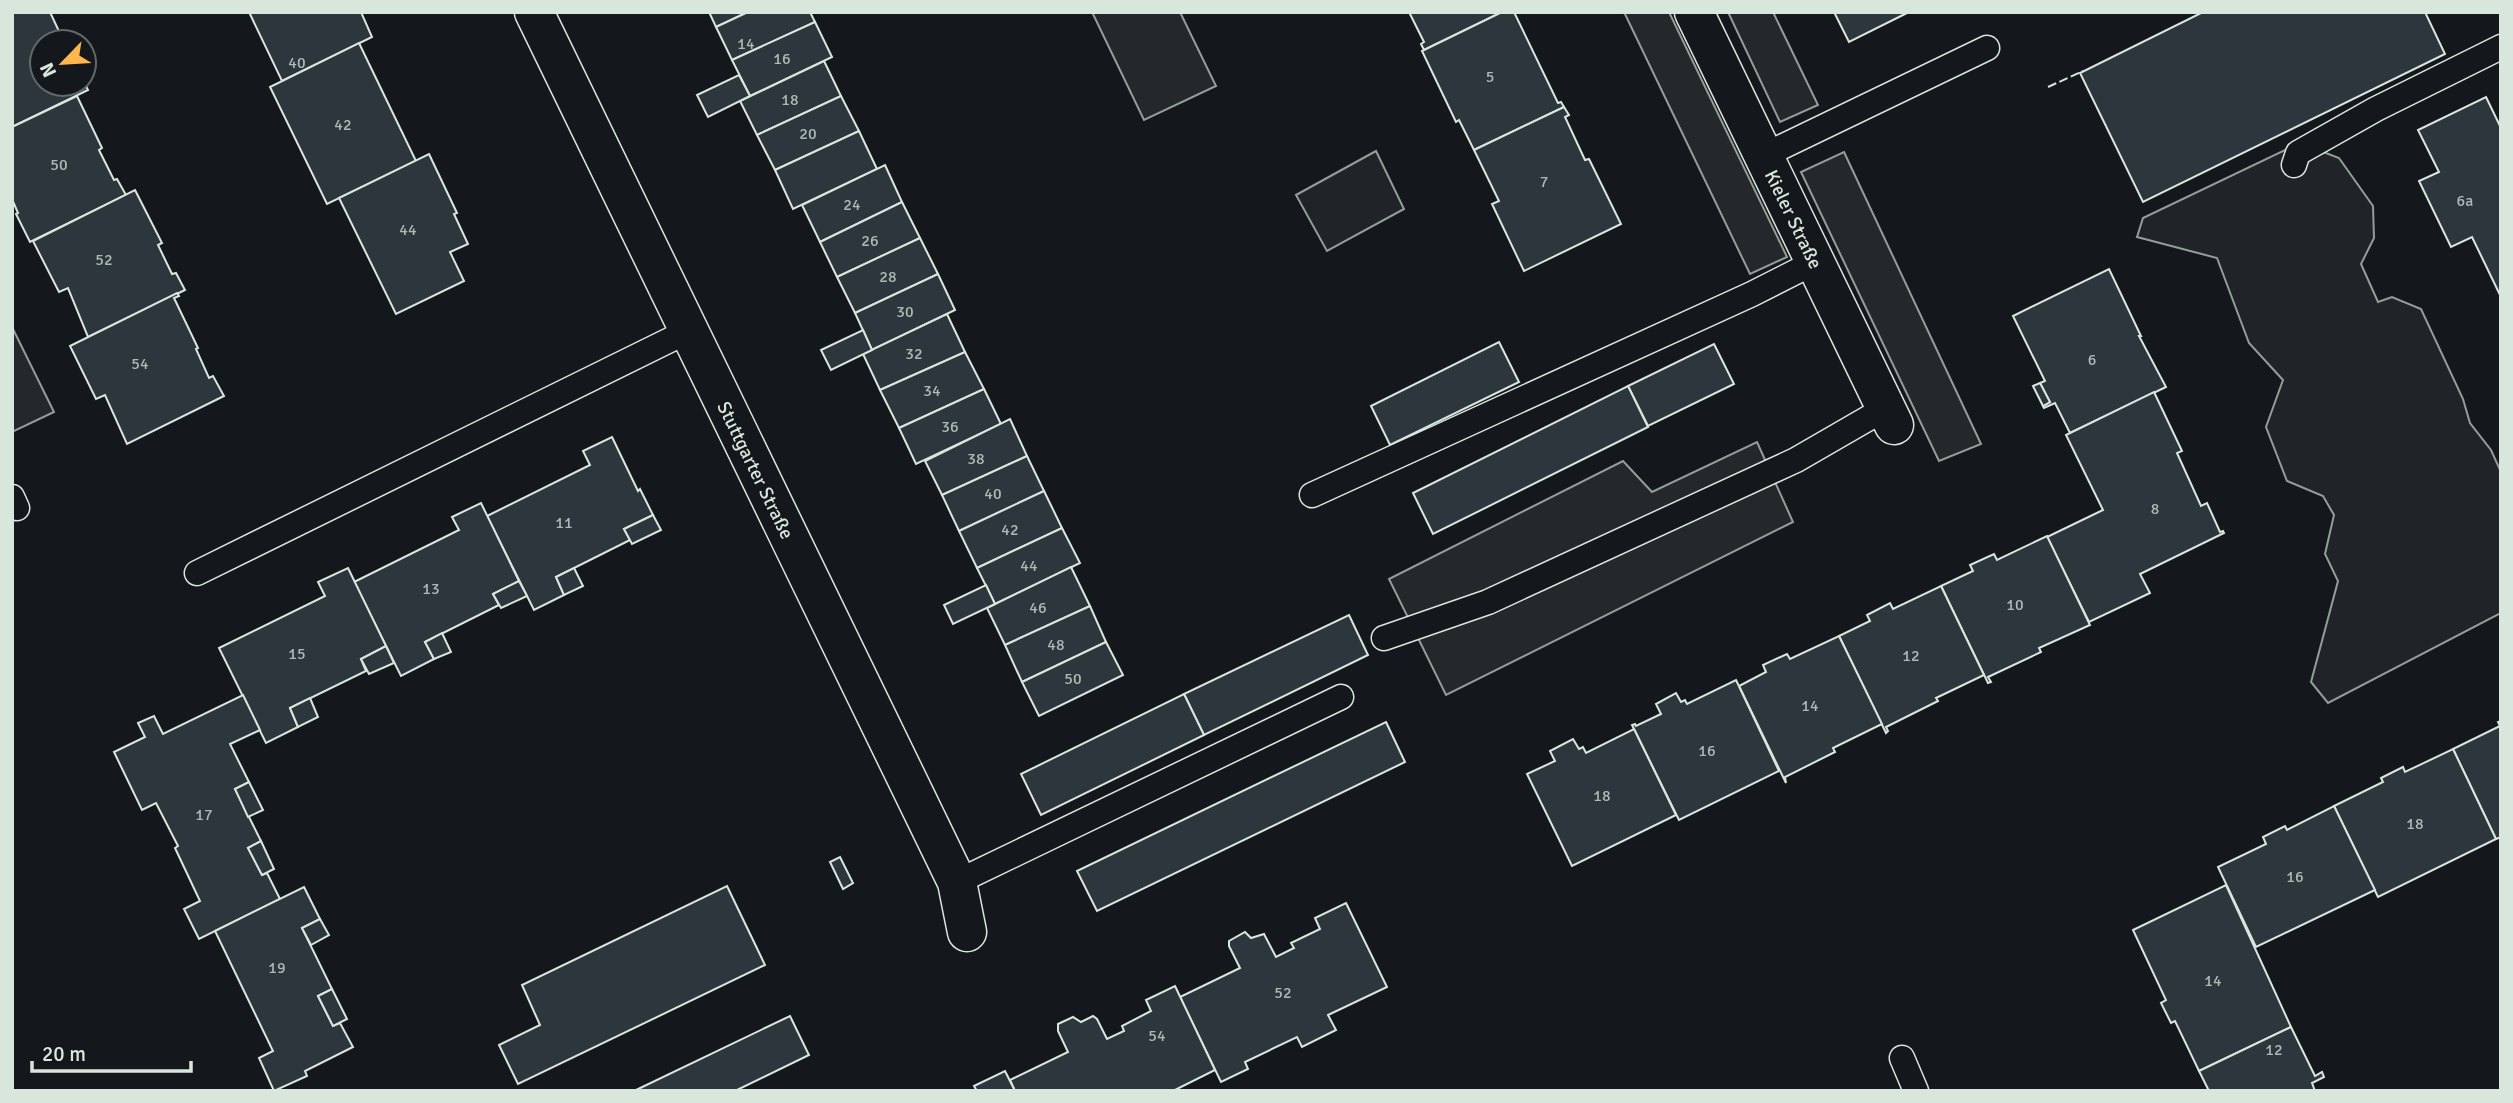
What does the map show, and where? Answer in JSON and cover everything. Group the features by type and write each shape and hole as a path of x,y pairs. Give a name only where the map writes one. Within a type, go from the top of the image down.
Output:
{"street":[{"name":"Stuttgarter Straße","path":"534,12 957,882 967,932"},
{"name":"Kieler Straße","path":"1694,12 1890,417"}],"lane":[{"path":"2294,165 2298,153 2376,109 2501,47"},
{"path":"1763,156 1987,48"},
{"path":"1312,495 1752,294 1815,262"},
{"path":"197,573 688,331"},
{"path":"1384,638 1500,596 1890,417"},
{"path":"957,882 1341,697"},
{"path":"1902,1058 1916,1091"}],"shaded area":[{"path":"1092,12 1180,12 1216,86 1144,120"},
{"path":"1624,12 1669,12 1787,257 1750,274"},
{"path":"1728,12 1773,12 1818,105 1780,122"},
{"path":"2300,143 2339,158 2373,206 2374,238 2361,264 2378,302 2392,297 2421,309 2463,399 2470,423 2491,450 2501,472 2501,613 2328,703 2311,682 2338,581 2325,554 2334,515 2323,496 2287,481 2266,427 2283,380 2249,343 2217,258 2137,237 2143,218"},
{"path":"1376,151 1404,209 1327,251 1296,195"},
{"path":"1844,152 1981,444 1939,461 1801,172"},
{"path":"12,327 54,412 12,432"},
{"path":"1757,442 1793,522 1446,695 1389,579 1623,461 1652,492"}],"building":[{"path":"12,12 50,12 57,28 28,28 28,98 72,98 12,127"},
{"path":"249,12 361,12 372,37 282,81"},
{"path":"709,12 748,12 716,27"},
{"path":"748,12 810,12 815,22 732,60 716,27"},
{"path":"1409,12 1502,12 1424,50 1421,44 1424,42"},
{"path":"1502,12 1514,12 1558,103 1561,102 1564,107 1474,150 1459,120 1456,122 1422,51"},
{"path":"1834,12 1909,12 1849,42"},
{"path":"2203,12 2425,12 2445,54 2143,202 2080,73"},
{"path":"815,22 832,57 750,96 732,60"},
{"path":"359,43 416,161 327,204 270,87"},
{"path":"824,61 841,96 757,135 740,101"},
{"path":"739,75 750,96 708,117 697,95"},
{"path":"841,96 859,131 775,170 757,135"},
{"path":"2486,97 2501,128 2501,297 2472,237 2451,247 2419,181 2439,172 2418,130"},
{"path":"78,98 102,148 99,150 114,180 117,179 126,195 30,242 16,214 18,213 12,199 12,127"},
{"path":"1564,107 1569,115 1565,117 1585,160 1589,159 1621,224 1524,271 1492,204 1499,201 1474,150"},
{"path":"859,131 877,169 793,209 775,170"},
{"path":"429,154 457,213 454,214 468,244 450,252 464,281 396,314 339,198"},
{"path":"885,165 902,202 820,242 802,205"},
{"path":"135,190 162,243 158,245 172,274 176,273 185,290 88,337 68,288 59,292 33,241"},
{"path":"902,202 920,238 837,277 820,242"},
{"path":"920,238 938,274 855,313 837,277"},
{"path":"2109,269 2139,336 2166,387 2070,433 2055,403 2044,408 2043,406 2050,402 2040,383 2045,381 2013,316"},
{"path":"938,274 955,310 872,350 855,313"},
{"path":"177,293 179,296 174,298 209,378 213,376 224,396 127,444 105,395 96,399 70,346"},
{"path":"947,314 965,352 880,390 863,354"},
{"path":"863,330 872,350 831,370 821,350"},
{"path":"1499,342 1519,382 1390,445 1371,406"},
{"path":"1714,344 1734,384 1648,426 1628,386"},
{"path":"965,352 984,389 899,428 880,390"},
{"path":"2040,383 2050,402 2043,406 2033,386"},
{"path":"1628,386 1648,427 1433,534 1413,493"},
{"path":"984,389 1001,424 916,464 899,428"},
{"path":"2154,392 2182,451 2177,453 2201,506 2207,503 2220,532 2224,533 2140,574 2150,593 2089,622 2047,537 2103,510 2066,435"},
{"path":"1010,419 1027,456 942,495 925,461"},
{"path":"612,437 638,491 640,489 653,515 624,529 630,540 556,577 564,595 534,610 487,516 590,465 583,451"},
{"path":"1027,456 1044,491 959,531 942,495"},
{"path":"1044,491 1062,528 977,568 959,531"},
{"path":"481,503 519,581 493,594 499,605 425,642 434,659 401,676 354,582 459,530 452,517"},
{"path":"653,515 661,530 632,544 624,529"},
{"path":"1062,528 1080,563 995,604 977,568"},
{"path":"2047,536 2090,625 2039,648 2041,652 1988,677 1991,682 1988,683 1941,586 1973,571 1970,565 1994,554 1997,560"},
{"path":"1071,567 1090,606 1005,645 987,608"},
{"path":"348,568 386,646 361,659 366,671 290,708 298,727 266,743 219,648 325,596 318,582"},
{"path":"574,568 583,586 564,595 556,577"},
{"path":"519,581 527,596 501,608 493,594"},
{"path":"986,585 995,604 953,624 944,605"},
{"path":"1941,586 1984,675 1936,698 1938,701 1886,727 1886,733 1839,636 1870,621 1867,615 1890,603 1893,609"},
{"path":"1090,606 1106,642 1022,682 1005,645"},
{"path":"1349,615 1368,655 1204,735 1184,694"},
{"path":"442,633 451,652 434,659 425,642"},
{"path":"1839,636 1882,724 1833,748 1835,752 1785,777 1786,783 1739,686 1766,672 1763,665 1787,654 1790,659"},
{"path":"1106,642 1123,675 1039,716 1022,682"},
{"path":"386,646 394,663 369,674 361,659"},
{"path":"1736,680 1779,771 1679,820 1632,725 1636,726 1661,714 1656,704 1676,693 1681,702 1685,700 1687,704"},
{"path":"1184,694 1204,735 1041,815 1021,774"},
{"path":"243,695 260,730 230,744 249,782 235,789 261,841 248,848 262,875 267,873 280,899 199,939 184,909 200,901 175,848 178,846 156,803 142,810 114,752 145,737 138,723 154,716 163,734"},
{"path":"310,698 318,717 298,727 290,708"},
{"path":"2501,721 2501,837 2496,839 2453,749 2500,726 2498,722"},
{"path":"1386,722 1405,762 1097,911 1077,871"},
{"path":"1634,729 1676,815 1572,866 1527,774 1555,761 1550,751 1573,739 1579,749 1583,747 1586,753"},
{"path":"2453,749 2496,839 2378,897 2334,806 2383,782 2381,778 2403,767 2405,772"},
{"path":"249,782 263,810 248,817 235,789"},
{"path":"2334,806 2375,890 2256,947 2218,867 2266,844 2263,837 2285,826 2287,830"},
{"path":"261,841 274,869 262,875 248,848"},
{"path":"840,857 853,883 843,889 830,862"},
{"path":"2226,885 2291,1027 2199,1071 2175,1021 2171,1023 2161,1003 2166,1000 2133,930"},
{"path":"727,886 765,965 518,1084 499,1045 540,1025 522,985"},
{"path":"304,887 320,919 302,928 332,989 318,996 333,1026 340,1023 353,1047 305,1071 307,1076 274,1091 259,1058 273,1051 215,931"},
{"path":"1346,903 1387,987 1328,1015 1336,1030 1302,1047 1297,1037 1245,1062 1248,1069 1221,1082 1180,997 1240,968 1229,941 1245,932 1251,938 1264,934 1276,957 1294,948 1291,943 1320,929 1315,918"},
{"path":"320,919 329,935 311,945 302,928"},
{"path":"1175,986 1215,1070 1173,1091 1015,1091 1010,1080 1068,1052 1058,1031 1058,1024 1073,1017 1081,1022 1093,1016 1107,1039 1124,1031 1122,1026 1151,1011 1146,1000"},
{"path":"332,989 347,1019 333,1026 318,996"},
{"path":"790,1016 809,1055 735,1091 634,1091"},
{"path":"2291,1027 2315,1076 2322,1072 2324,1077 2312,1083 2315,1091 2209,1091 2199,1071"},
{"path":"1005,1071 1015,1091 977,1091 974,1086"}],"fence":[{"path":"2048,87 2083,71"}]}
